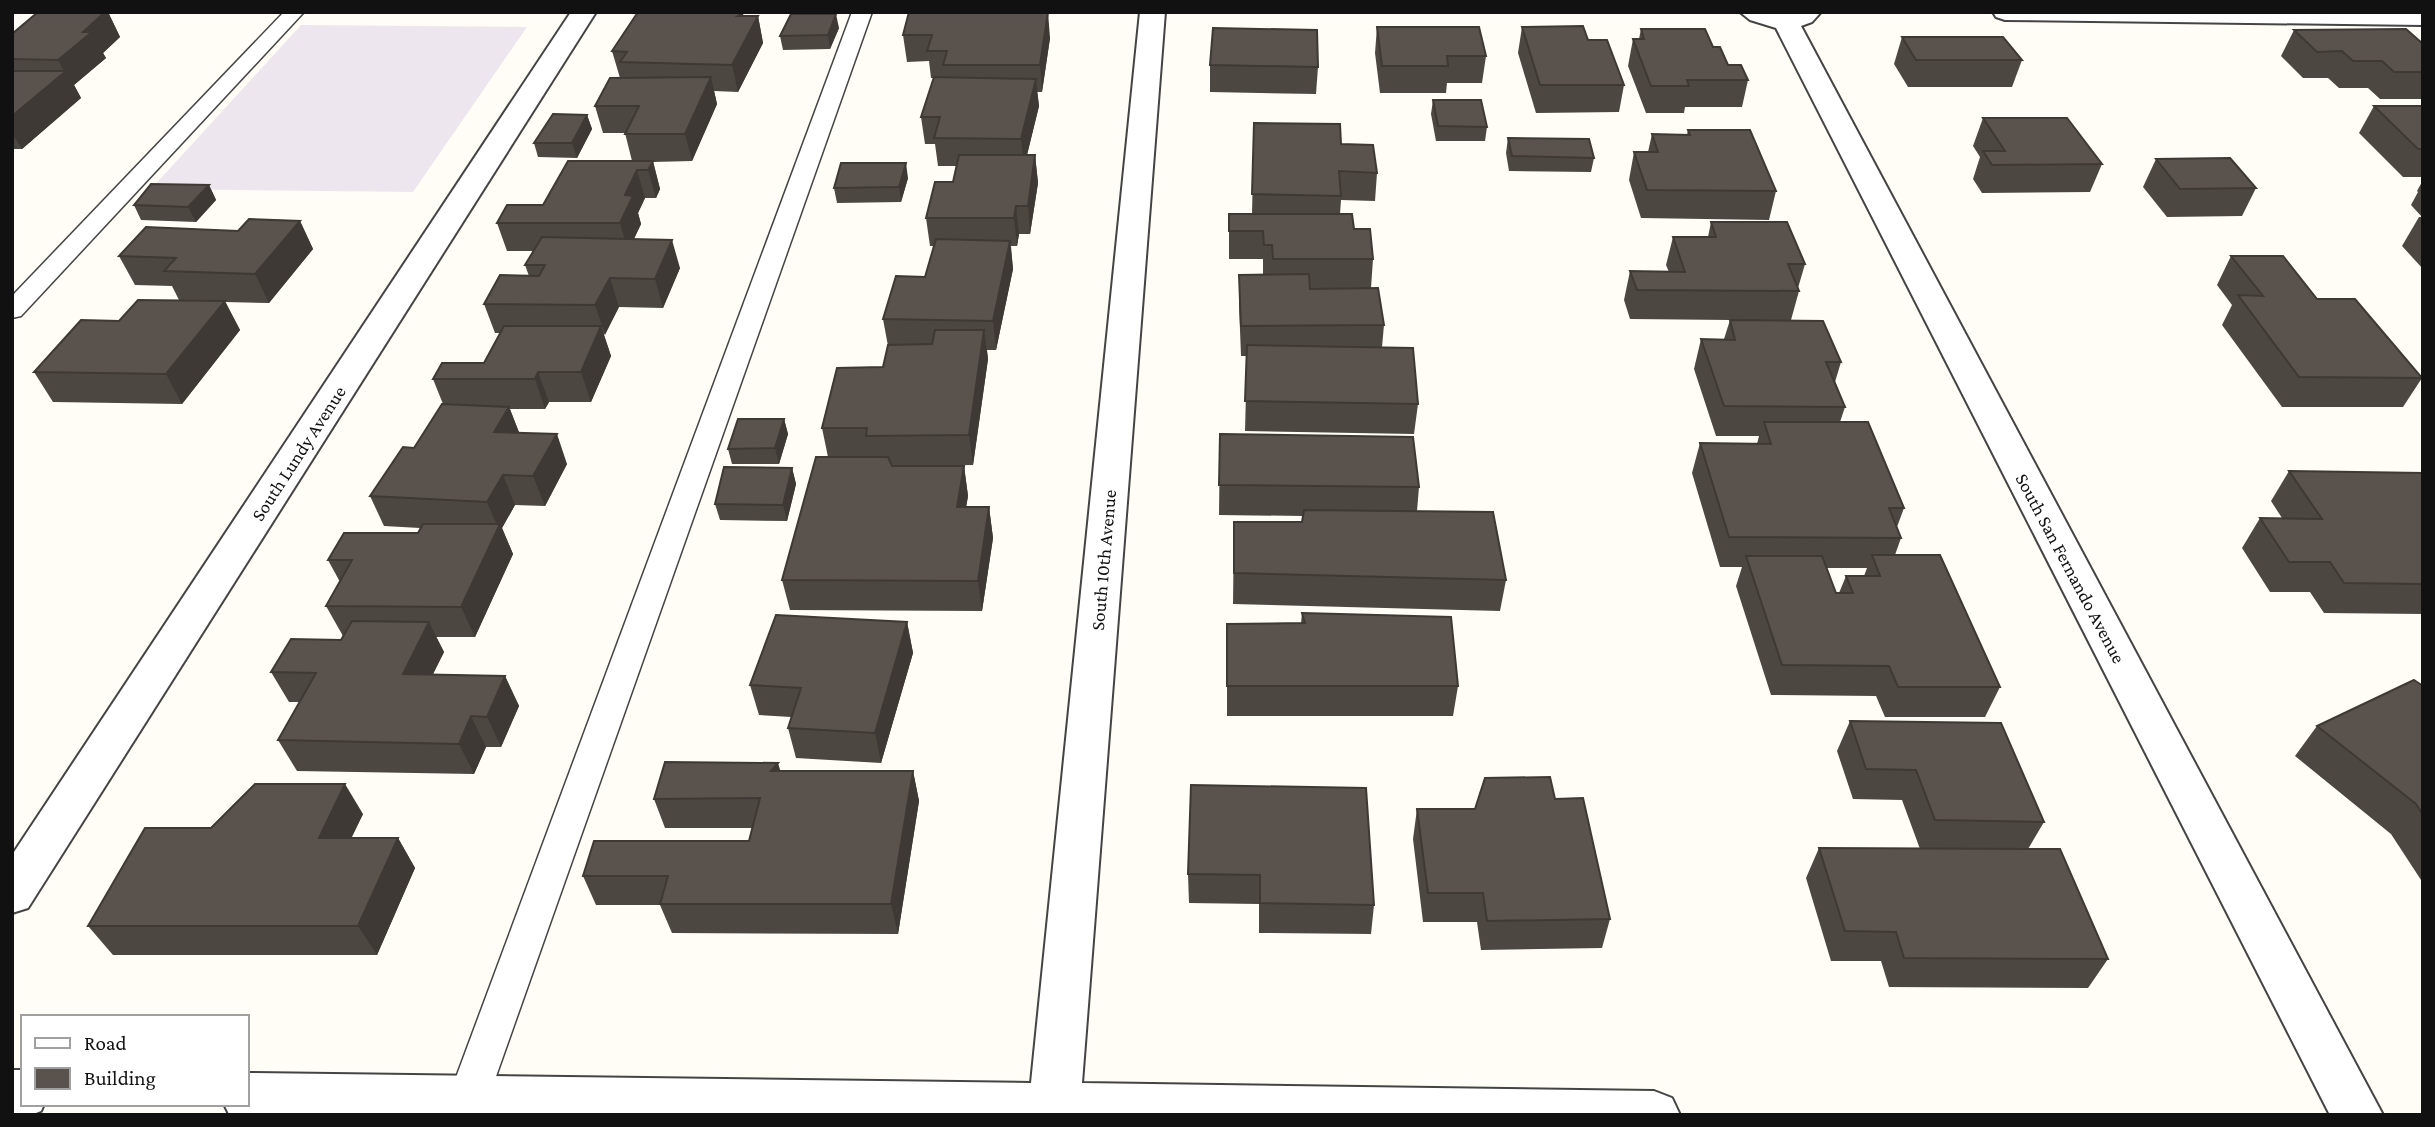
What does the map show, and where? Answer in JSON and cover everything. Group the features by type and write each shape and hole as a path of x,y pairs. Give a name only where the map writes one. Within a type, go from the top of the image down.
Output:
{"street":[{"name":"South Lundy Avenue","path":"12,894 584,12"},
{"name":"South 10th Avenue","path":"1053,1111 1153,12"},
{"path":"2005,12 2423,17"},
{"name":"South San Fernando Avenue","path":"1782,15 2357,1115"},
{"path":"248,1097 465,1107 1654,1115"}],"lane":[{"path":"12,311 295,12"},
{"path":"465,1107 862,12"}],"shaded area":[{"path":"301,25 527,27 413,192 151,189"}],"building":[{"path":"38,12 105,12 83,32 92,32 58,60 12,59 12,34"},
{"path":"638,12 743,13 738,16 758,16 732,65 620,62 627,52 612,51"},
{"path":"909,12 1048,12 1040,65 943,65 947,51 927,51 932,35 903,35"},
{"path":"791,14 836,14 828,35 780,36"},
{"path":"1583,26 1588,40 1607,40 1624,85 1540,85 1522,27"},
{"path":"1377,27 1479,27 1486,56 1447,56 1448,66 1382,66"},
{"path":"1213,28 1317,30 1318,67 1210,65"},
{"path":"1641,29 1705,29 1713,47 1720,47 1728,65 1741,65 1748,80 1687,80 1689,86 1651,86 1633,39 1644,39"},
{"path":"2406,29 2423,44 2423,72 2394,72 2382,61 2353,61 2342,51 2317,52 2294,30"},
{"path":"1902,37 2003,37 2022,60 1916,60"},
{"path":"12,71 66,71 12,116"},
{"path":"711,77 685,134 625,134 639,106 595,106 610,78"},
{"path":"934,77 1036,79 1021,139 934,138 940,117 921,117"},
{"path":"1433,100 1481,100 1487,127 1438,126"},
{"path":"2374,106 2423,106 2423,149 2418,149"},
{"path":"553,114 587,115 572,143 534,143"},
{"path":"1983,118 2067,118 2102,164 1992,165 1983,151 2005,151"},
{"path":"1254,123 1340,124 1341,144 1373,145 1377,173 1339,171 1341,196 1252,194"},
{"path":"1688,130 1750,130 1776,191 1647,190 1634,152 1658,152 1652,134 1690,135"},
{"path":"1508,138 1589,139 1594,158 1512,156"},
{"path":"959,155 1035,155 1028,206 1016,206 1014,218 926,218 935,182 953,182"},
{"path":"2230,158 2256,188 2180,189 2156,159"},
{"path":"568,161 653,161 648,170 637,170 625,195 633,196 620,223 497,223 507,205 543,205"},
{"path":"841,163 906,163 899,187 834,188"},
{"path":"151,184 209,185 188,207 134,205"},
{"path":"1229,214 1352,214 1354,229 1370,229 1373,259 1273,259 1272,245 1264,245 1263,231 1229,231"},
{"path":"249,219 300,221 255,274 164,271 176,258 119,256 146,227 238,231"},
{"path":"1711,222 1787,222 1805,264 1788,264 1799,291 1637,290 1630,271 1685,272 1673,237 1716,237"},
{"path":"542,237 672,240 655,279 610,278 595,305 484,304 500,275 539,276 545,265 525,265"},
{"path":"936,239 1010,241 993,321 883,319 896,276 925,277"},
{"path":"2231,256 2283,256 2317,299 2355,299 2422,378 2299,377 2238,295 2263,296"},
{"path":"1309,274 1310,289 1378,288 1384,325 1241,326 1239,275"},
{"path":"138,300 225,301 166,374 34,372 81,320 119,321"},
{"path":"1730,320 1823,321 1841,362 1826,362 1845,407 1724,406 1701,339 1735,340"},
{"path":"504,326 601,326 581,372 538,372 535,379 433,379 442,363 484,363"},
{"path":"935,330 984,330 969,435 866,436 867,428 822,428 837,368 883,367 888,345 932,344"},
{"path":"1247,345 1413,348 1418,404 1245,401"},
{"path":"442,404 509,407 494,432 557,434 533,476 503,475 487,502 370,496 403,447 414,448"},
{"path":"738,419 784,419 775,448 728,449"},
{"path":"1764,422 1868,422 1904,508 1889,508 1901,538 1729,537 1700,443 1771,444"},
{"path":"1220,434 1413,437 1419,487 1219,485"},
{"path":"816,457 888,457 892,466 964,466 957,507 989,507 978,581 782,580"},
{"path":"724,467 792,468 783,505 715,504"},
{"path":"2289,471 2423,473 2423,584 2344,583 2330,562 2289,562 2260,518 2322,519"},
{"path":"1304,510 1493,512 1506,580 1234,573 1234,522 1302,522"},
{"path":"423,524 500,524 461,607 326,606 352,560 328,560 344,533 418,533"},
{"path":"1872,555 1940,555 2000,687 1898,687 1889,666 1782,665 1746,556 1822,556 1836,593 1853,593 1846,576 1880,576"},
{"path":"1302,613 1451,617 1458,686 1227,686 1227,624 1305,623"},
{"path":"776,615 907,622 875,733 788,728 801,688 750,685"},
{"path":"352,621 429,622 403,674 505,676 487,717 471,716 459,744 278,740 316,673 271,672 291,639 341,640"},
{"path":"2414,680 2423,686 2423,815 2416,804 2317,726"},
{"path":"1850,721 2001,723 2044,822 1935,820 1916,770 1866,769"},
{"path":"665,762 778,763 771,771 913,771 891,904 660,904 668,876 583,876 594,841 749,841 760,798 654,799"},
{"path":"1550,777 1555,799 1583,798 1610,919 1487,921 1483,893 1428,893 1417,809 1475,809 1485,778"},
{"path":"255,784 345,784 319,838 398,838 358,926 88,926 145,828 211,828"},
{"path":"1191,785 1366,788 1374,905 1260,903 1260,875 1188,874"},
{"path":"1819,848 2060,849 2108,959 1904,958 1896,932 1845,931"}]}
